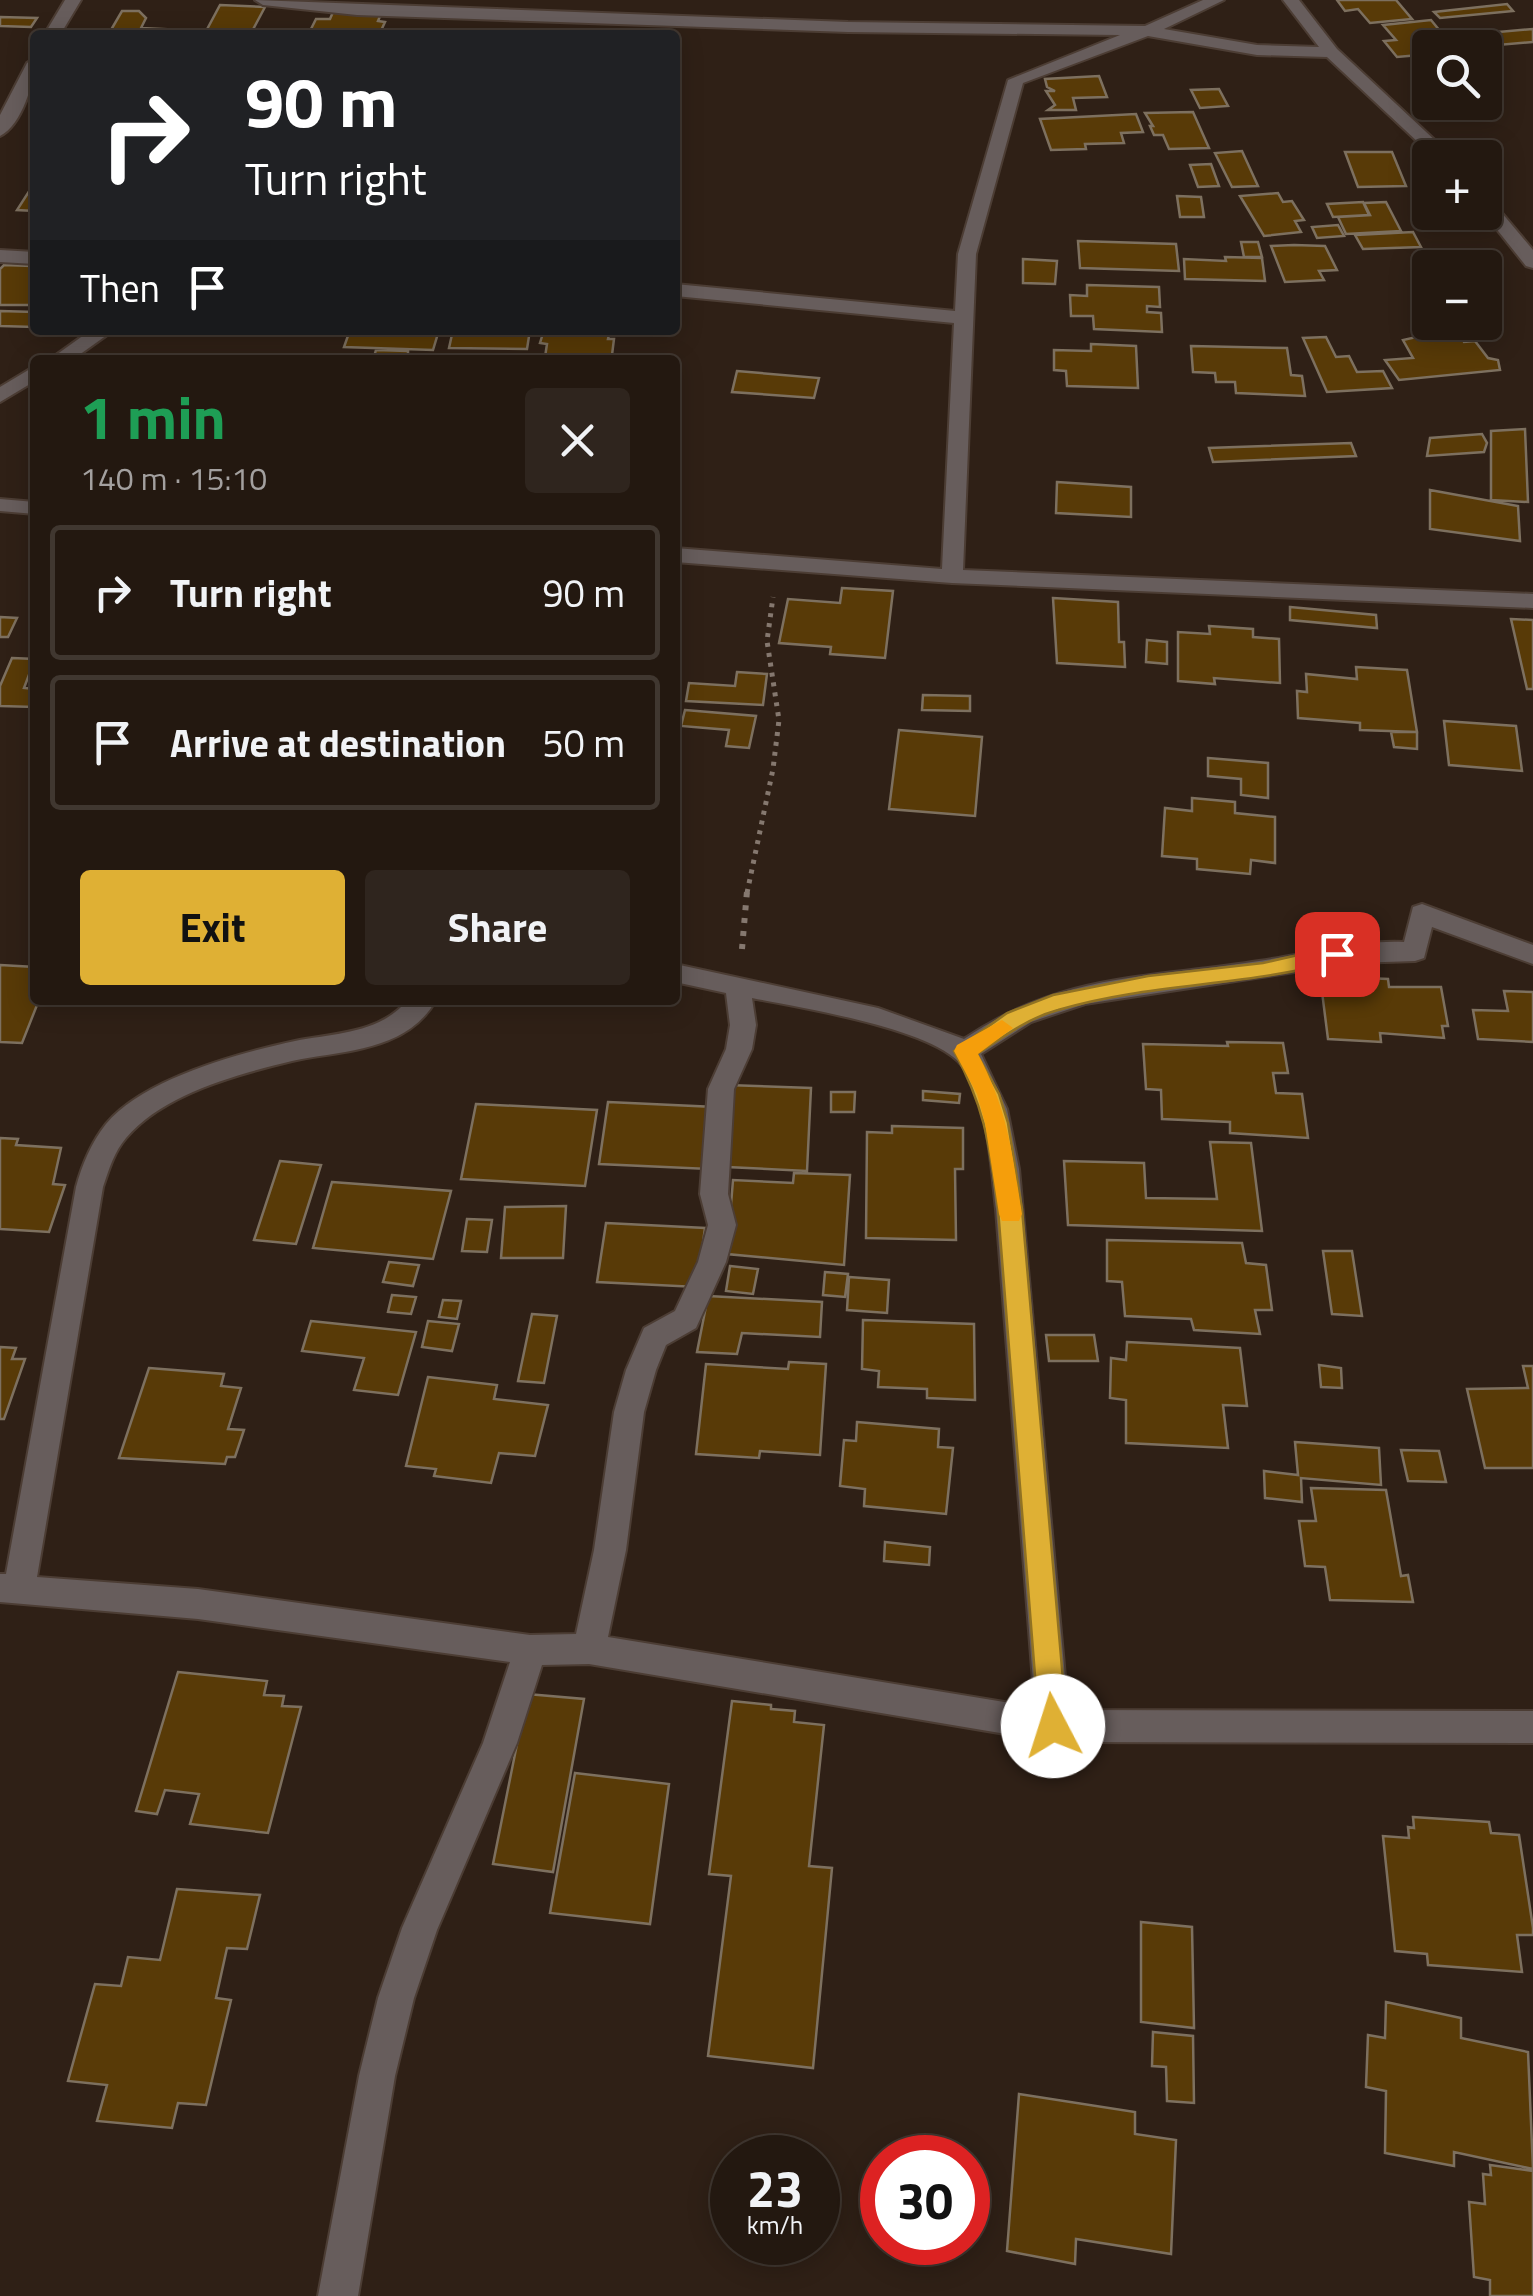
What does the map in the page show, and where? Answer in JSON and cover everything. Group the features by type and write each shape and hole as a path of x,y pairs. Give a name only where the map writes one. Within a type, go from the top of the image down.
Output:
{"street":[{"path":"55,30 73,0"},
{"path":"263,0 356,10 848,28 1146,31 1257,50 1331,52"},
{"path":"616,18 632,0"},
{"path":"952,576 967,254 1016,80 1216,0"},
{"path":"1291,0 1331,52 1426,140"},
{"path":"450,13 453,30"},
{"path":"0,131 4,113 30,71"},
{"path":"1502,221 1526,244 1533,262"},
{"path":"0,256 30,258"},
{"path":"680,290 964,318"},
{"path":"66,355 96,335"},
{"path":"0,396 30,375"},
{"path":"0,505 30,508"},
{"path":"680,555 952,576 1533,601"},
{"path":"965,1051 1015,1019 1053,1003 1148,984 1263,970 1356,950 1415,952 1422,913 1533,955"},
{"path":"680,974 917,1029 965,1051 988,1094 997,1123 1010,1209 1053,1726"},
{"path":"589,1649 610,1550 629,1412 641,1370 654,1337 686,1319 712,1262 722,1225 714,1194 721,1089 739,1050 742,1024 738,987"},
{"path":"419,1005 391,1030 277,1055 220,1073 138,1112 114,1134 97,1165 86,1202 77,1275 9,1589 198,1604 530,1650 589,1649 1053,1726 1533,1727"},
{"path":"338,2296 354,2196 396,1998 420,1928 500,1742 530,1650"}],"path":[{"path":"738,987 749,868 774,769 779,720 768,641 772,598 789,574 805,565"}],"building":[{"path":"1337,0 1396,0 1412,19 1370,23 1358,9 1345,11"},
{"path":"1507,4 1513,11 1440,18 1434,12"},
{"path":"220,5 265,7 253,30 207,30"},
{"path":"122,11 139,11 146,18 141,28 186,30 111,30"},
{"path":"333,12 381,14 378,21 385,22 381,30 310,30 316,19 330,19"},
{"path":"0,17 37,18 31,27 0,26"},
{"path":"1431,20 1439,30 1412,30 1412,56 1397,57 1384,41 1396,40 1383,25"},
{"path":"1533,29 1533,42 1502,45 1502,32"},
{"path":"1099,76 1107,97 1073,98 1076,110 1048,110 1055,105 1046,91 1055,91 1047,87 1045,79"},
{"path":"1219,89 1228,106 1200,108 1191,90"},
{"path":"1193,112 1209,148 1169,149 1163,135 1154,135 1145,113"},
{"path":"1136,114 1143,132 1121,133 1124,143 1085,144 1086,149 1051,150 1040,119"},
{"path":"1242,151 1258,186 1232,187 1215,153"},
{"path":"1345,152 1392,152 1406,186 1358,187"},
{"path":"1211,164 1219,186 1198,187 1190,165"},
{"path":"30,190 30,211 17,210"},
{"path":"1278,193 1283,202 1292,201 1304,220 1295,221 1301,232 1264,236 1240,196"},
{"path":"1177,196 1201,197 1204,217 1180,217"},
{"path":"1363,202 1369,215 1333,217 1327,204"},
{"path":"1386,202 1401,231 1346,234 1338,217 1370,215 1364,203"},
{"path":"1338,225 1344,236 1317,238 1312,227"},
{"path":"1413,232 1421,247 1363,249 1355,235"},
{"path":"1078,241 1176,244 1179,271 1080,268"},
{"path":"1241,242 1258,242 1262,257 1244,257"},
{"path":"1271,246 1325,246 1337,270 1319,271 1324,280 1285,282"},
{"path":"1225,257 1262,258 1265,281 1185,279 1184,259 1226,261"},
{"path":"1023,259 1057,261 1055,284 1023,283"},
{"path":"4,265 30,266 30,305 0,305 0,269"},
{"path":"1087,285 1159,287 1160,307 1147,306 1147,312 1161,313 1162,332 1094,329 1093,316 1071,316 1070,295 1087,296"},
{"path":"0,311 30,312 30,327 0,326"},
{"path":"348,335 438,335 433,350 344,347"},
{"path":"452,335 529,335 527,349 449,348"},
{"path":"542,335 609,335 608,339 614,339 612,355 545,355 547,344 540,343"},
{"path":"1326,337 1336,357 1349,356 1357,372 1383,371 1392,388 1327,392 1303,338"},
{"path":"1403,340 1475,341 1488,358 1498,360 1500,370 1399,380 1385,360 1413,358"},
{"path":"1091,344 1136,346 1138,388 1067,386 1066,371 1054,370 1054,350 1091,351"},
{"path":"1191,346 1287,348 1291,375 1302,376 1305,396 1236,393 1235,382 1216,382 1215,373 1193,372"},
{"path":"376,350 408,351 408,355 374,355"},
{"path":"737,371 819,378 814,398 732,392"},
{"path":"1525,429 1528,502 1491,500 1491,431"},
{"path":"1482,434 1487,443 1484,452 1427,456 1430,438"},
{"path":"1351,443 1356,456 1213,462 1209,448"},
{"path":"1057,482 1131,487 1131,517 1056,513"},
{"path":"1430,490 1518,506 1520,541 1430,529"},
{"path":"842,588 893,591 885,658 830,654 831,647 779,643 788,599 840,603"},
{"path":"1053,598 1118,602 1119,642 1124,642 1125,667 1057,663"},
{"path":"1290,607 1376,615 1377,628 1290,620"},
{"path":"0,617 17,618 8,637 0,637"},
{"path":"1511,619 1533,620 1533,689 1527,689"},
{"path":"1209,626 1253,629 1253,637 1279,639 1280,683 1214,678 1215,684 1178,681 1178,632 1210,634"},
{"path":"1147,640 1167,642 1167,664 1146,662"},
{"path":"12,658 30,659 24,688 30,689 30,707 0,706 0,686"},
{"path":"1356,667 1407,670 1417,732 1360,730 1360,723 1298,718 1297,691 1307,692 1306,674 1357,679"},
{"path":"737,672 767,674 763,705 686,701 689,683 735,686"},
{"path":"923,695 970,696 970,711 922,710"},
{"path":"685,710 756,716 749,748 726,746 729,730 681,726"},
{"path":"1444,721 1516,726 1522,771 1449,765"},
{"path":"899,730 982,737 975,816 889,809"},
{"path":"1391,732 1417,732 1417,749 1394,747"},
{"path":"1208,758 1268,763 1268,798 1241,795 1241,779 1208,776"},
{"path":"1192,798 1235,802 1235,813 1275,817 1275,863 1251,860 1250,874 1197,869 1197,859 1162,856 1165,808 1192,811"},
{"path":"0,965 30,967 30,1005 37,1005 22,1043 0,1042"},
{"path":"1320,976 1388,979 1389,987 1441,987 1448,1026 1442,1026 1444,1038 1380,1033 1381,1042 1328,1039"},
{"path":"1504,991 1533,992 1533,1042 1478,1039 1473,1010 1508,1011"},
{"path":"1227,1042 1283,1043 1288,1073 1273,1073 1276,1093 1302,1094 1308,1138 1230,1133 1230,1122 1162,1119 1161,1090 1146,1089 1143,1044 1228,1046"},
{"path":"727,1085 811,1088 807,1171 727,1167"},
{"path":"923,1091 960,1094 959,1103 923,1100"},
{"path":"831,1092 855,1092 854,1112 831,1112"},
{"path":"608,1102 715,1107 709,1169 599,1164"},
{"path":"476,1104 597,1110 585,1186 461,1179"},
{"path":"892,1126 963,1128 963,1169 955,1169 956,1240 866,1238 867,1132 892,1133"},
{"path":"0,1138 18,1139 16,1145 61,1148 53,1184 65,1185 49,1232 0,1229"},
{"path":"1210,1142 1251,1143 1262,1231 1068,1225 1064,1161 1144,1163 1146,1198 1217,1199"},
{"path":"280,1161 321,1165 296,1244 254,1240"},
{"path":"794,1173 850,1175 844,1265 727,1254 733,1180 793,1183"},
{"path":"332,1182 451,1191 433,1259 313,1248"},
{"path":"566,1206 563,1258 501,1258 505,1207"},
{"path":"467,1219 492,1220 487,1252 462,1251"},
{"path":"606,1223 705,1228 697,1287 597,1282"},
{"path":"1107,1240 1242,1243 1246,1263 1266,1265 1272,1310 1255,1310 1260,1334 1194,1330 1191,1319 1125,1316 1122,1282 1107,1281"},
{"path":"1323,1251 1352,1251 1362,1316 1332,1314"},
{"path":"389,1262 419,1265 413,1286 383,1282"},
{"path":"730,1266 758,1269 753,1294 726,1291"},
{"path":"825,1272 848,1274 845,1297 823,1295"},
{"path":"849,1277 889,1280 887,1313 847,1310"},
{"path":"392,1295 416,1297 411,1314 388,1312"},
{"path":"708,1296 822,1302 820,1337 742,1333 737,1354 697,1352"},
{"path":"443,1300 461,1301 457,1319 439,1317"},
{"path":"532,1314 557,1316 544,1383 518,1381"},
{"path":"863,1320 974,1324 975,1400 927,1398 927,1389 878,1387 879,1371 862,1369"},
{"path":"311,1321 416,1332 398,1395 354,1390 364,1358 302,1351"},
{"path":"428,1321 459,1324 452,1351 422,1347"},
{"path":"1046,1335 1094,1335 1098,1361 1049,1361"},
{"path":"1127,1342 1240,1348 1247,1406 1223,1405 1228,1448 1126,1443 1126,1400 1110,1398 1111,1358 1126,1360"},
{"path":"0,1347 16,1348 12,1359 25,1359 4,1419 0,1419"},
{"path":"789,1362 826,1364 820,1455 760,1451 759,1458 696,1454 706,1364 788,1369"},
{"path":"1319,1365 1341,1368 1342,1388 1321,1387"},
{"path":"1523,1366 1533,1366 1533,1468 1485,1468 1467,1389 1528,1388"},
{"path":"149,1368 224,1374 221,1386 241,1388 228,1429 244,1430 235,1457 227,1457 225,1464 119,1458"},
{"path":"428,1377 497,1385 494,1399 548,1405 535,1456 499,1453 491,1483 434,1476 436,1469 406,1466"},
{"path":"857,1422 939,1429 938,1447 953,1448 946,1514 864,1506 865,1489 840,1486 844,1440 856,1441"},
{"path":"1295,1442 1379,1448 1381,1485 1301,1478 1302,1502 1265,1498 1264,1471 1298,1475"},
{"path":"1401,1450 1439,1451 1446,1482 1408,1481"},
{"path":"1311,1488 1386,1490 1401,1576 1408,1575 1413,1602 1330,1600 1325,1567 1305,1566 1299,1521 1316,1521"},
{"path":"885,1542 930,1547 929,1565 884,1561"},
{"path":"178,1672 267,1681 264,1695 284,1696 282,1706 301,1707 268,1833 190,1824 199,1794 165,1790 157,1814 136,1811"},
{"path":"527,1694 584,1699 553,1872 493,1864"},
{"path":"732,1701 795,1711 794,1722 824,1725 809,1866 832,1868 813,2068 708,2056 731,1876 709,1874"},
{"path":"575,1773 669,1784 650,1924 550,1913"},
{"path":"1413,1817 1489,1822 1491,1833 1519,1835 1533,1928 1533,1935 1517,1935 1522,1972 1428,1965 1427,1954 1395,1951 1383,1836 1409,1838 1408,1827 1414,1828"},
{"path":"177,1889 260,1895 247,1949 227,1948 216,1998 231,2000 206,2105 178,2103 172,2128 97,2121 107,2085 68,2081 95,1984 121,1986 128,1957 160,1960"},
{"path":"1141,1922 1192,1927 1194,2028 1141,2022"},
{"path":"1386,2002 1461,2018 1461,2038 1528,2052 1533,2169 1454,2152 1454,2166 1385,2153 1386,2091 1366,2087 1368,2035 1385,2038"},
{"path":"1153,2032 1193,2036 1194,2103 1167,2101 1166,2067 1152,2066"},
{"path":"1019,2094 1135,2112 1135,2134 1176,2140 1171,2254 1076,2239 1075,2264 1007,2251"},
{"path":"1490,2165 1533,2171 1533,2296 1490,2296 1490,2280 1474,2277 1469,2202 1485,2204 1483,2174 1491,2175"}],"slow traffic":[{"path":"1002,1028 965,1051 988,1094 997,1123 1011,1214"}],"route":[{"path":"1053,1726 1004,1160 988,1094 965,1051 1015,1019 1053,1003 1148,984 1263,970 1337,954"}]}
